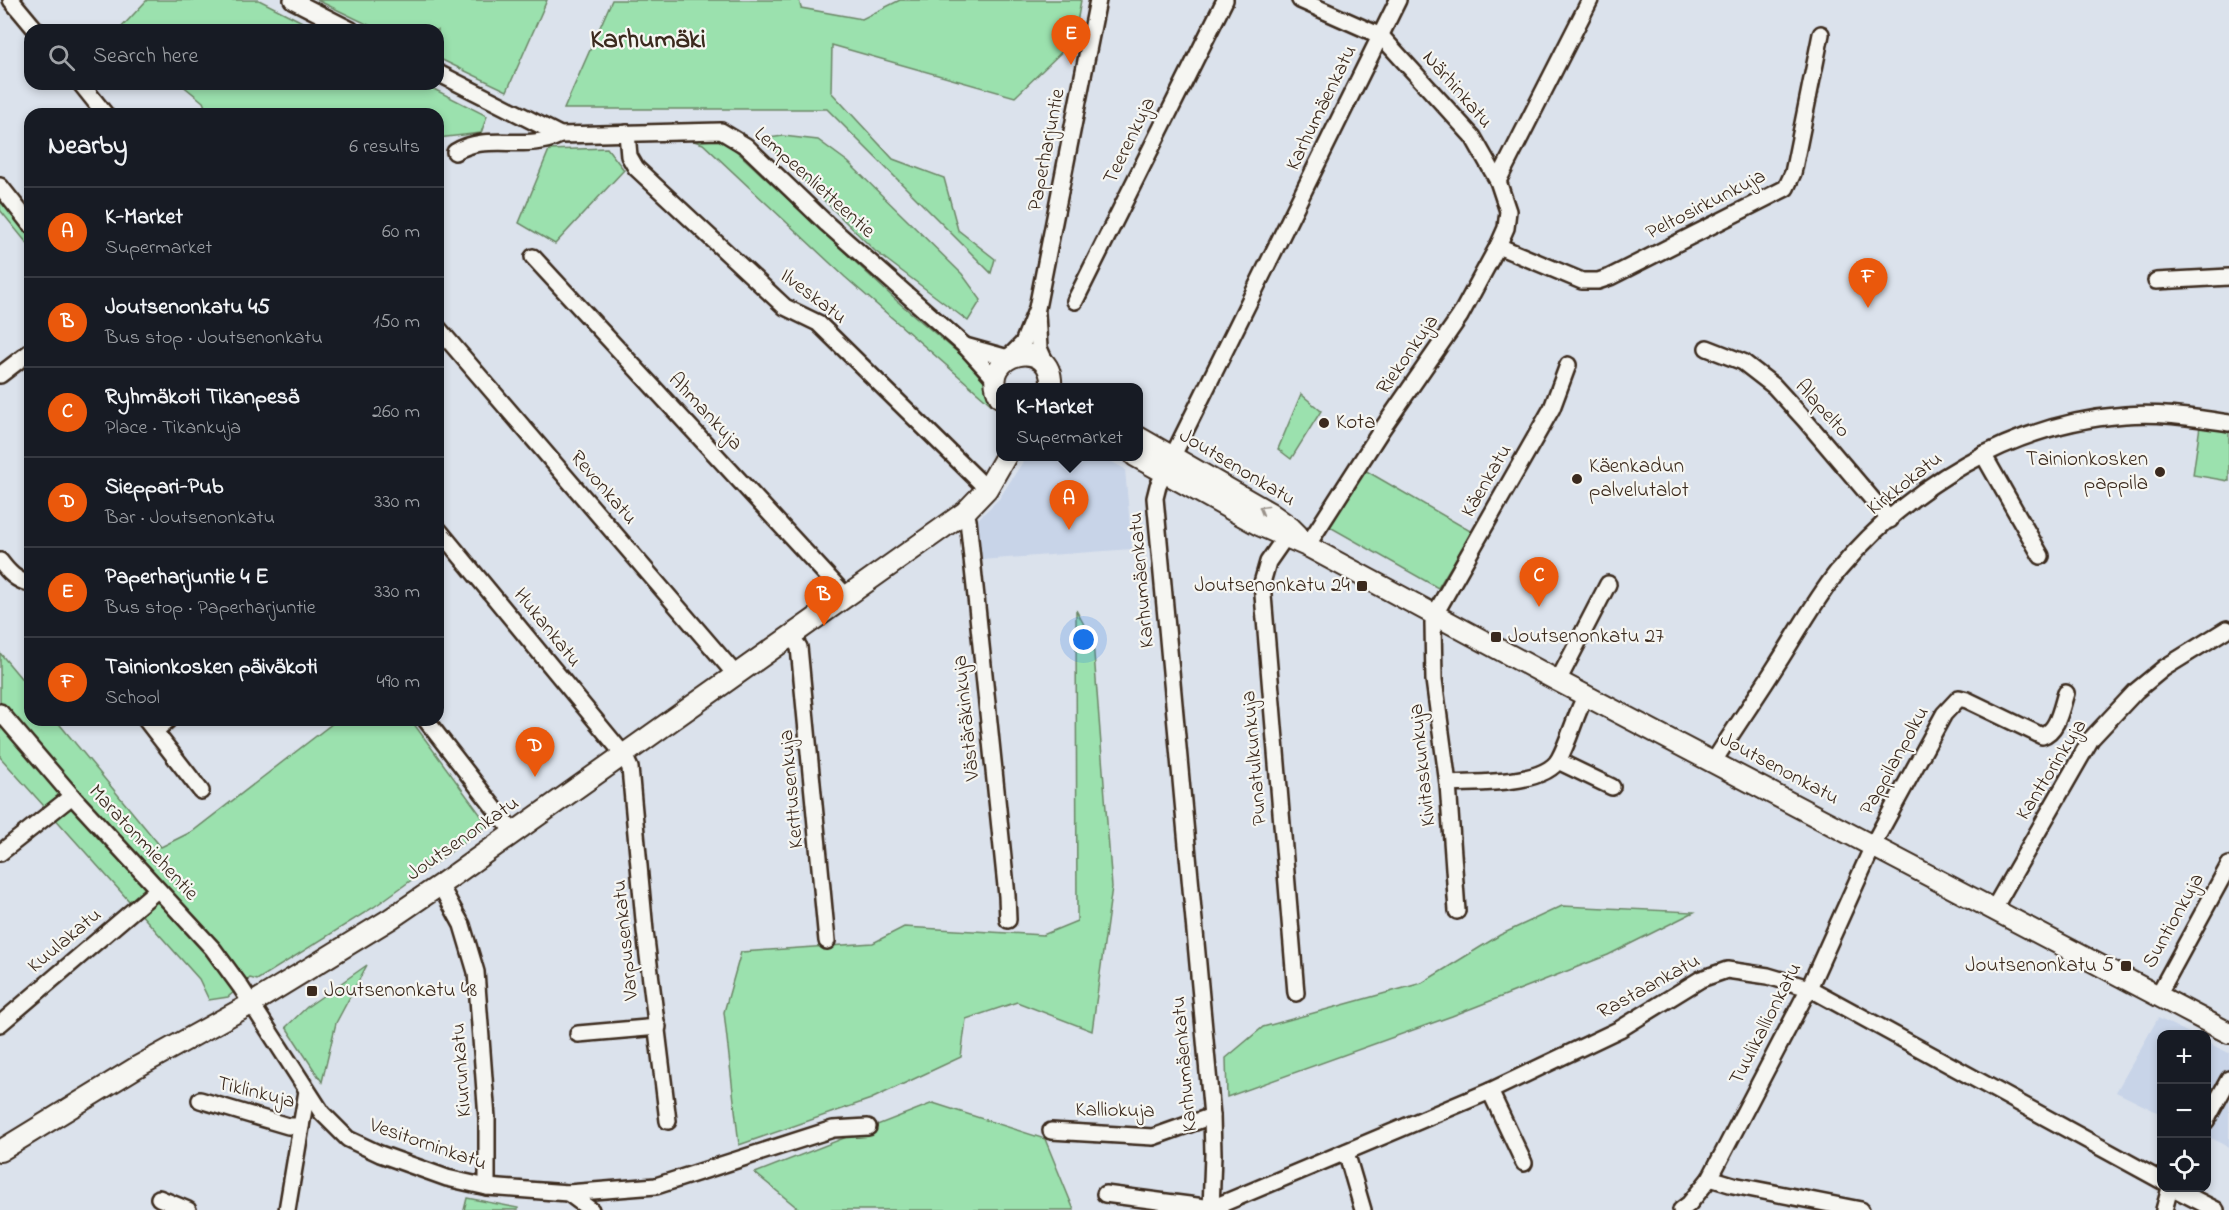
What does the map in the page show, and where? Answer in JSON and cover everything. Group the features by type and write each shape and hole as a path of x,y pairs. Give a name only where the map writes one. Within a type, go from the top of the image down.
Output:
{"main road":[{"path":"998,383 999,367 1008,358 1019,355 1040,358 1058,383"},
{"path":"1047,366 1050,383"},
{"name":"Joutsenonkatu","path":"1143,442 1169,465"},
{"name":"Joutsenonkatu","path":"1143,458 1169,465 1270,513 1307,546 1558,681 2229,1033"},
{"name":"Joutsenonkatu","path":"0,1151 137,1067 251,1004 390,919 440,885 965,512 987,489 1003,461"}],"street":[{"path":"11,0 31,24"},
{"path":"292,0 339,24"},
{"name":"Paperharjuntie","path":"1008,358 1023,343 1037,308 1098,0"},
{"name":"Teerenkuja","path":"1075,301 1226,0"},
{"path":"1300,0 1381,36"},
{"name":"Karhumäenkatu","path":"1212,1209 1212,1116 1155,498 1158,486 1398,0"},
{"path":"1498,181 1590,0"},
{"name":"Peltosirkunkuja","path":"1498,246 1582,280 1598,280 1620,272 1786,188 1793,173 1821,34"},
{"name":"Närhinkatu","path":"1381,36 1473,137 1498,181 1508,211"},
{"name":"Lempeenlietteentie","path":"444,77 560,135 721,131 746,146 827,224 965,345 996,386"},
{"path":"86,90 100,108"},
{"name":"Ilveskatu","path":"627,133 629,156 636,168 785,307 818,323 987,489"},
{"path":"454,152 465,146 483,142 531,143 547,141 560,135"},
{"path":"0,186 24,216"},
{"name":"Riekonkuja","path":"1307,546 1382,429 1460,316 1498,246 1506,228 1508,211"},
{"name":"Ahmankuja","path":"533,257 846,596"},
{"path":"2157,281 2229,277"},
{"name":"Paperharjuntie","path":"1037,308 1039,348 1047,366"},
{"name":"Revonkatu","path":"444,335 736,675"},
{"name":"Lempeenlietteentie","path":"965,345 1008,358"},
{"name":"Alapelto","path":"1707,348 1743,363 1774,386 1890,520"},
{"path":"0,375 24,357"},
{"name":"Käenkatu","path":"1435,614 1552,408 1568,365"},
{"name":"Kirkkokatu","path":"1714,761 1826,589 1853,555 1890,520 1938,482 1983,454 2025,435 2058,425 2127,414 2166,415 2229,423"},
{"path":"1983,454 2041,556"},
{"name":"Västäräkinkuja","path":"965,512 968,520 1008,920"},
{"name":"Punatulkunkuja","path":"1289,532 1268,562 1262,583 1296,993"},
{"name":"Hukankatu","path":"444,535 624,755"},
{"path":"0,561 10,575 24,582"},
{"path":"1558,681 1608,584"},
{"name":"Kivitaskunkuja","path":"1435,614 1433,623 1434,680 1448,784 1457,911"},
{"name":"Kanttorinkuja","path":"1993,910 2091,740 2136,692 2164,668 2228,629"},
{"name":"Kerttusenkuja","path":"790,636 799,648 827,941"},
{"name":"Pappilanpolku","path":"1873,846 1944,714 1959,698 2042,736 2049,734 2054,727 2066,693"},
{"path":"1448,784 1523,779 1546,771 1558,761 1586,695"},
{"name":"Maratonmiehentie","path":"0,712 72,796 213,949 251,1004"},
{"path":"152,726 201,790"},
{"path":"431,726 513,832"},
{"name":"Varpusenkatu","path":"624,755 630,768 645,931 668,1121"},
{"path":"1558,761 1612,787"},
{"path":"0,854 72,796"},
{"name":"Tuulikallionkatu","path":"1681,1210 1689,1204 1710,1178 1809,988 1873,846"},
{"name":"Suntionkuja","path":"2157,997 2229,865"},
{"name":"Kiurunkatu","path":"440,885 462,925 476,972 487,1118 487,1187"},
{"name":"Kuulakatu","path":"0,1024 157,890"},
{"name":"Rastaankatu","path":"1212,1209 1490,1091 1620,1029 1701,979 1727,970 1768,976 1809,988 2157,1178"},
{"name":"Vesitorninkatu","path":"251,1004 322,1113 348,1139 380,1154 447,1178 487,1187 568,1193 656,1186 833,1129 868,1127"},
{"path":"578,1035 658,1027"},
{"path":"2211,1111 2229,1079"},
{"path":"287,1210 307,1091"},
{"path":"1490,1091 1524,1163"},
{"name":"Tiklinkuja","path":"200,1100 288,1126 301,1126"},
{"name":"Kalliokuja","path":"1051,1131 1153,1137 1212,1116"},
{"path":"1346,1152 1364,1210"},
{"path":"1710,1178 1733,1185 1860,1210"},
{"path":"2164,1210 2171,1192"},
{"path":"2180,1192 2216,1210"},
{"path":"568,1193 591,1210"},
{"path":"1105,1194 1212,1209"},
{"path":"159,1198 188,1210"}],"shaded area":[{"path":"1023,461 1110,461 1125,469 1132,549 980,560 975,522 999,499"},
{"path":"2158,1018 2183,1030 2157,1030 2157,1112 2116,1092"},
{"path":"2211,1044 2229,1053 2229,1147 2211,1138"}],"green space":[{"path":"147,0 259,0 306,24 125,24"},
{"path":"317,0 547,0 507,91 444,61 444,24 367,24"},
{"path":"612,0 799,0 801,8 862,19 900,0 1081,0 1074,40 1015,97 832,45 831,92 893,159 944,178 958,230 995,259 991,273 827,109 564,109"},
{"path":"188,90 436,90 487,116 481,133 444,137 444,108 206,108 203,102"},
{"path":"783,136 818,140 848,162 962,274 981,300 968,321 875,251 762,139"},
{"path":"717,137 731,146 897,301 963,357 986,383 992,405 845,277 703,144 691,140"},
{"path":"607,148 624,170 555,244 519,223 549,150"},
{"path":"0,199 24,229 24,240 0,210"},
{"path":"1301,394 1321,411 1291,459 1278,449"},
{"path":"2200,426 2229,430 2229,481 2193,475"},
{"path":"1363,469 1472,532 1438,588 1330,527"},
{"path":"1076,610 1093,641 1112,887 1092,1031 1017,1002 966,1019 961,1057 871,1099 739,1145 724,1012 741,952 873,943 904,927 1043,935 1077,921"},
{"path":"0,653 24,682 24,726 61,726 161,847 193,831 329,726 415,726 488,825 374,907 257,980 250,978 228,997 209,1000 199,979 0,757"},
{"path":"1562,906 1694,912 1608,955 1452,1016 1227,1097 1226,1058 1263,1027 1422,983 1500,935"},
{"path":"367,965 336,1023 322,1082 286,1027 307,1007"},
{"path":"933,1103 1045,1139 1074,1210 800,1210 755,1173"},
{"path":"467,1198 518,1208 518,1210 464,1210"}],"place":[{"name":"Paperharjuntie 4 E","path":"1071,65"},
{"name":"Tainionkosken päiväkoti","path":"1868,308"},
{"name":"Kota","path":"1324,423"},
{"name":"Tainionkosken pappila","path":"2160,472"},
{"name":"Käenkadun palvelutalot","path":"1577,479"},
{"name":"K-Market","path":"1069,530"},
{"name":"Joutsenonkatu 24","path":"1362,586"},
{"name":"Ryhmäkoti Tikanpesä","path":"1539,607"},
{"name":"Joutsenonkatu 45","path":"824,626"},
{"name":"Joutsenonkatu 27","path":"1496,637"},
{"name":"Sieppari-Pub","path":"535,777"},
{"name":"Joutsenonkatu 5","path":"2126,966"},
{"name":"Joutsenonkatu 48","path":"312,991"}],"district":[{"name":"Karhumäki","path":"648,40"}]}
